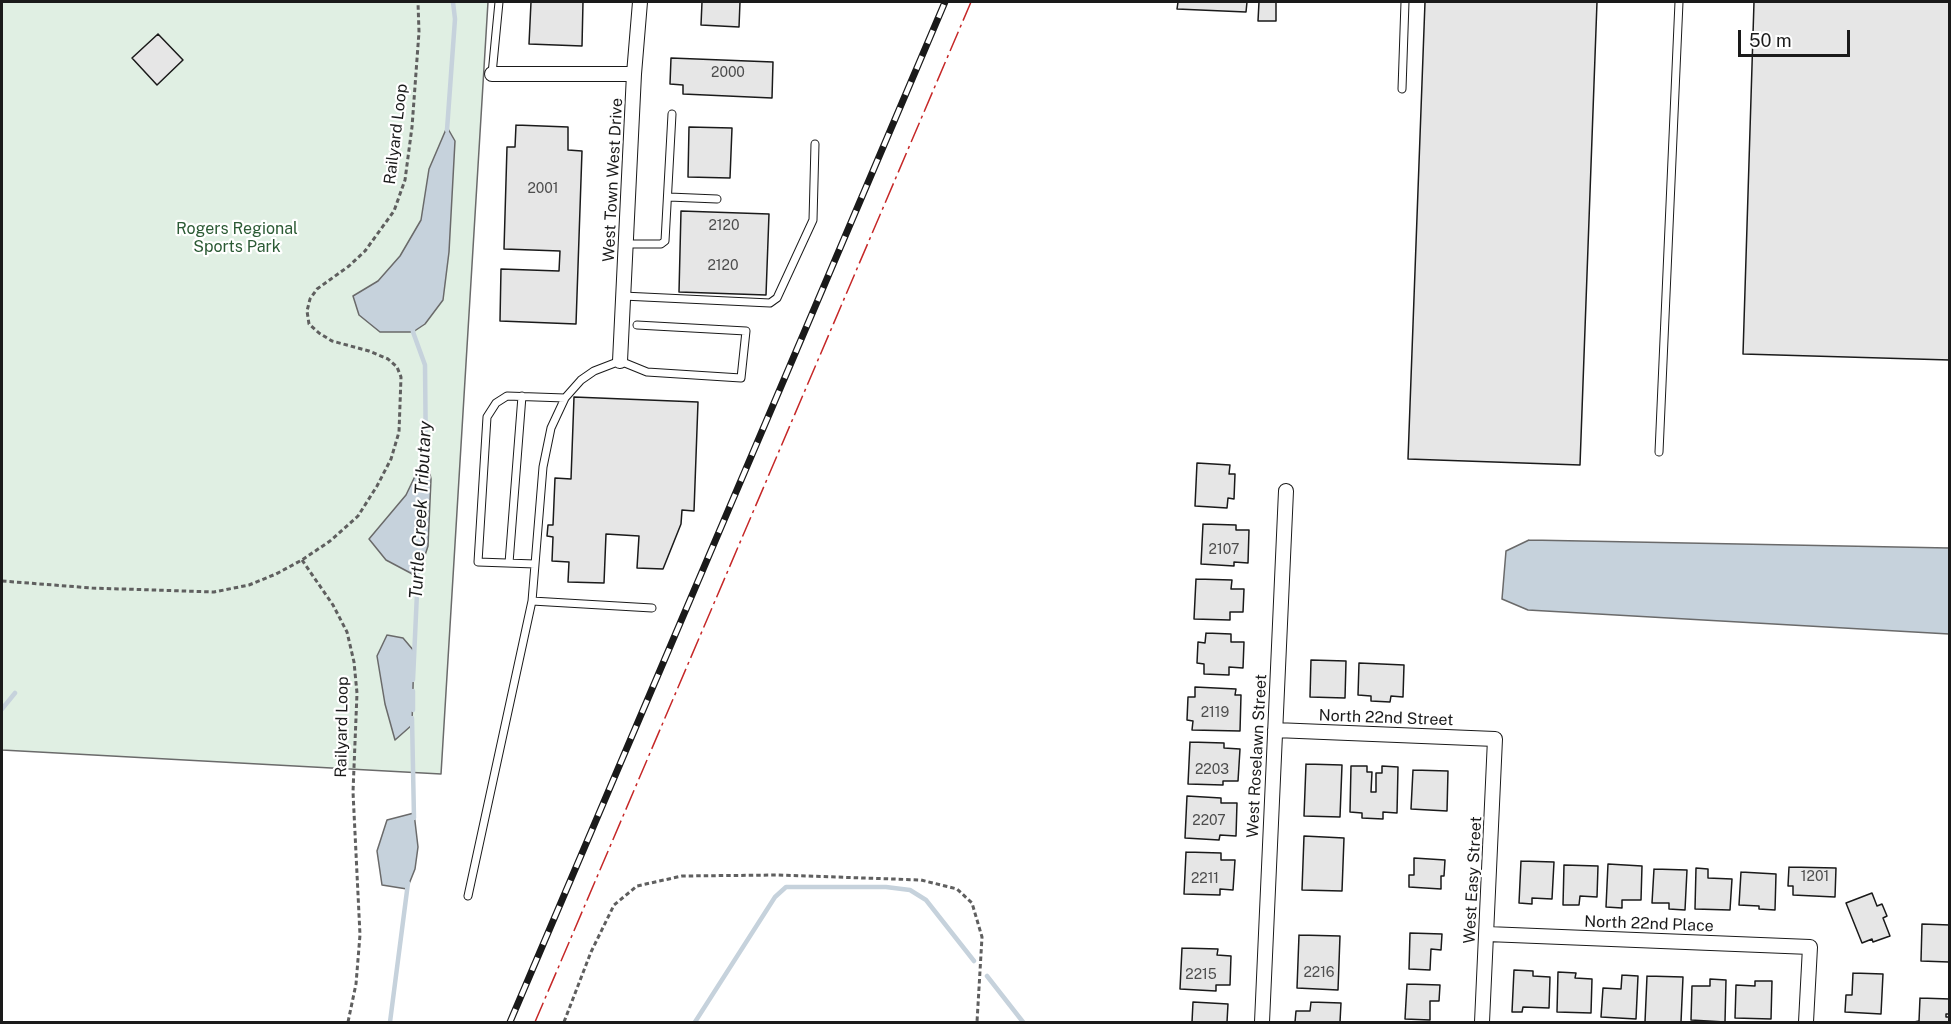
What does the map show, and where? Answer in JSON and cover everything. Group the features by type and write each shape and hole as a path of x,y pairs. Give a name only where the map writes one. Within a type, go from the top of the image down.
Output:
{"street":[{"name":"West Town West Drive","path":"620,361 634,74 640,2"},
{"path":"492,74 634,74"},
{"name":"West Roselawn Street","path":"1262,1023 1286,491"},
{"name":"North 22nd Street","path":"1275,730 1496,739"},
{"name":"West Easy Street","path":"1482,1023 1496,739"},
{"name":"North 22nd Place","path":"1487,934 1810,947 1806,1023"}],"lane":[{"path":"492,74 499,2"},
{"path":"1402,89 1405,2"},
{"path":"1659,452 1679,2"},
{"path":"626,244 661,244 665,241 672,114"},
{"path":"623,296 770,303 777,298 813,220 815,144"},
{"path":"669,197 717,199"},
{"path":"468,896 532,601 543,467 551,428 565,398 594,371 620,361 647,372 741,378 746,331 637,325"},
{"path":"535,564 478,562 487,417 496,403 507,396 565,398"},
{"path":"509,563 522,396"},
{"path":"532,601 652,608"}],"path":[{"name":"Railyard Loop","path":"348,1023 356,984 360,935 353,792 357,693 354,662 347,632 333,605 302,560 330,541 358,516 392,459 399,432 401,377 397,368 388,359 369,351 332,341 319,333 309,324 307,311 310,299 317,289 349,266 365,251 394,211 405,180 412,127 419,32 418,2"},
{"path":"2,580 92,588 117,587 179,592 214,592 249,585 302,560"},
{"path":"564,1023 591,952 614,905 637,886 682,876 778,875 921,880 957,889 972,903 982,937 977,1023"}],"green space":[{"name":"Rogers Regional Sports Park","path":"2,2 488,2 441,774 2,750"}],"water":[{"path":"447,127 455,141 449,252 443,300 425,324 413,332 380,332 359,315 353,296 378,281 400,256 421,220 429,169"},
{"path":"427,460 431,479 428,546 418,577 386,560 369,539 406,495 417,472"},
{"path":"1529,540 1949,548 1949,634 1528,610 1502,599 1506,551"},
{"path":"387,635 403,638 414,651 412,725 395,740 385,704 377,656"},
{"path":"414,813 418,847 415,869 407,889 382,885 377,851 387,820"}],"building":[{"path":"531,2 583,2 582,46 529,44"},
{"path":"702,2 740,2 739,27 701,25"},
{"path":"1178,2 1247,2 1246,12 1177,9"},
{"path":"1259,2 1276,2 1276,21 1258,21"},
{"path":"1425,2 1597,2 1580,465 1408,459"},
{"path":"1754,2 1950,2 1950,360 1743,354"},
{"path":"158,34 183,60 157,85 132,58"},
{"path":"671,58 773,62 772,98 683,94 683,85 670,84"},
{"path":"516,125 568,127 568,150 582,151 576,324 500,321 501,269 559,271 560,251 504,249 507,147 515,147"},
{"path":"689,127 732,128 730,178 688,177"},
{"path":"681,211 769,214 766,295 679,292"},
{"path":"574,397 698,402 694,511 682,510 681,524 663,569 637,568 639,536 606,534 604,583 568,582 569,562 552,561 553,537 547,536 548,525 553,525 555,478 571,479"},
{"path":"1197,463 1230,465 1229,474 1235,474 1234,499 1228,498 1227,508 1195,506"},
{"path":"1203,524 1236,525 1236,530 1249,530 1248,563 1234,562 1234,566 1201,564"},
{"path":"1196,579 1232,580 1231,589 1244,589 1243,612 1230,612 1230,620 1194,619"},
{"path":"1206,633 1231,634 1231,642 1244,642 1243,668 1229,667 1229,675 1204,674 1204,664 1197,663 1198,642 1205,643"},
{"path":"1311,660 1346,661 1345,698 1310,697"},
{"path":"1359,663 1404,665 1403,697 1391,696 1390,702 1371,701 1371,696 1358,695"},
{"path":"1195,687 1236,689 1235,695 1241,695 1240,731 1192,730 1193,721 1187,720 1188,697 1195,697"},
{"path":"1190,742 1224,743 1224,748 1240,749 1238,781 1223,781 1223,785 1188,784"},
{"path":"1306,764 1342,765 1340,817 1304,816"},
{"path":"1351,766 1367,766 1367,772 1372,772 1371,792 1376,792 1376,773 1382,773 1382,766 1398,767 1397,813 1383,812 1383,819 1362,818 1362,813 1350,812"},
{"path":"1413,770 1448,771 1447,811 1411,809"},
{"path":"1187,796 1221,798 1221,803 1237,803 1236,836 1220,835 1219,840 1185,838"},
{"path":"1304,836 1344,838 1342,891 1302,890"},
{"path":"1186,852 1221,853 1221,860 1235,860 1233,890 1220,889 1220,895 1184,894"},
{"path":"1414,858 1445,860 1441,889 1409,887 1409,875 1414,875"},
{"path":"1521,861 1554,862 1552,899 1532,898 1532,904 1519,903"},
{"path":"1608,864 1642,866 1641,900 1622,900 1622,908 1606,907"},
{"path":"1564,865 1598,866 1597,897 1580,896 1579,905 1563,905"},
{"path":"1789,867 1836,868 1835,897 1793,895 1793,886 1788,886"},
{"path":"1696,868 1708,869 1708,878 1732,879 1730,910 1695,909"},
{"path":"1654,869 1687,870 1685,910 1669,909 1669,903 1652,903"},
{"path":"1741,872 1776,874 1775,910 1739,905"},
{"path":"1872,893 1877,906 1882,904 1887,916 1883,918 1890,936 1862,943 1846,903"},
{"path":"1922,924 1950,925 1949,962 1921,961"},
{"path":"1410,933 1442,934 1441,950 1431,949 1430,970 1409,969"},
{"path":"1299,935 1340,936 1338,990 1297,988"},
{"path":"1182,948 1218,949 1217,955 1231,956 1230,985 1216,985 1216,991 1180,989"},
{"path":"1514,970 1533,971 1533,976 1550,977 1549,1008 1523,1007 1522,1012 1512,1012"},
{"path":"1558,972 1576,973 1575,978 1592,979 1591,1013 1557,1012"},
{"path":"1853,973 1883,974 1881,1014 1845,1012 1846,995 1852,995"},
{"path":"1622,975 1638,976 1636,1019 1601,1017 1603,988 1621,989"},
{"path":"1647,976 1683,977 1681,1022 1645,1022"},
{"path":"1710,979 1726,980 1725,1022 1691,1020 1692,986 1710,986"},
{"path":"1755,981 1772,981 1771,1019 1735,1018 1736,985 1755,986"},
{"path":"1407,984 1440,985 1439,1001 1430,1001 1430,1020 1405,1019"},
{"path":"1920,998 1950,999 1950,1014 1946,1014 1946,1017 1950,1017 1950,1022 1914,1022 1919,1021"},
{"path":"1193,1002 1228,1004 1227,1022 1192,1022"},
{"path":"1311,1002 1341,1003 1340,1022 1295,1022 1296,1011 1310,1011"}],"waterway":[{"name":"Turtle Creek Tributary","path":"447,130 455,19 453,2"},
{"name":"Turtle Creek Tributary","path":"413,328 425,365 426,464"},
{"name":"Turtle Creek Tributary","path":"413,680 418,571"},
{"name":"Turtle Creek Tributary","path":"413,691 413,710"},
{"path":"2,709 15,693"},
{"name":"Turtle Creek Tributary","path":"412,718 414,818"},
{"name":"Turtle Creek Tributary","path":"390,1022 408,883"},
{"path":"695,1022 775,897 786,887 886,887 910,890 926,900 974,961"},
{"path":"987,976 1023,1022"}],"railway":[{"path":"510,1022 945,2"}],"power":[{"path":"535,1022 971,2"}]}
